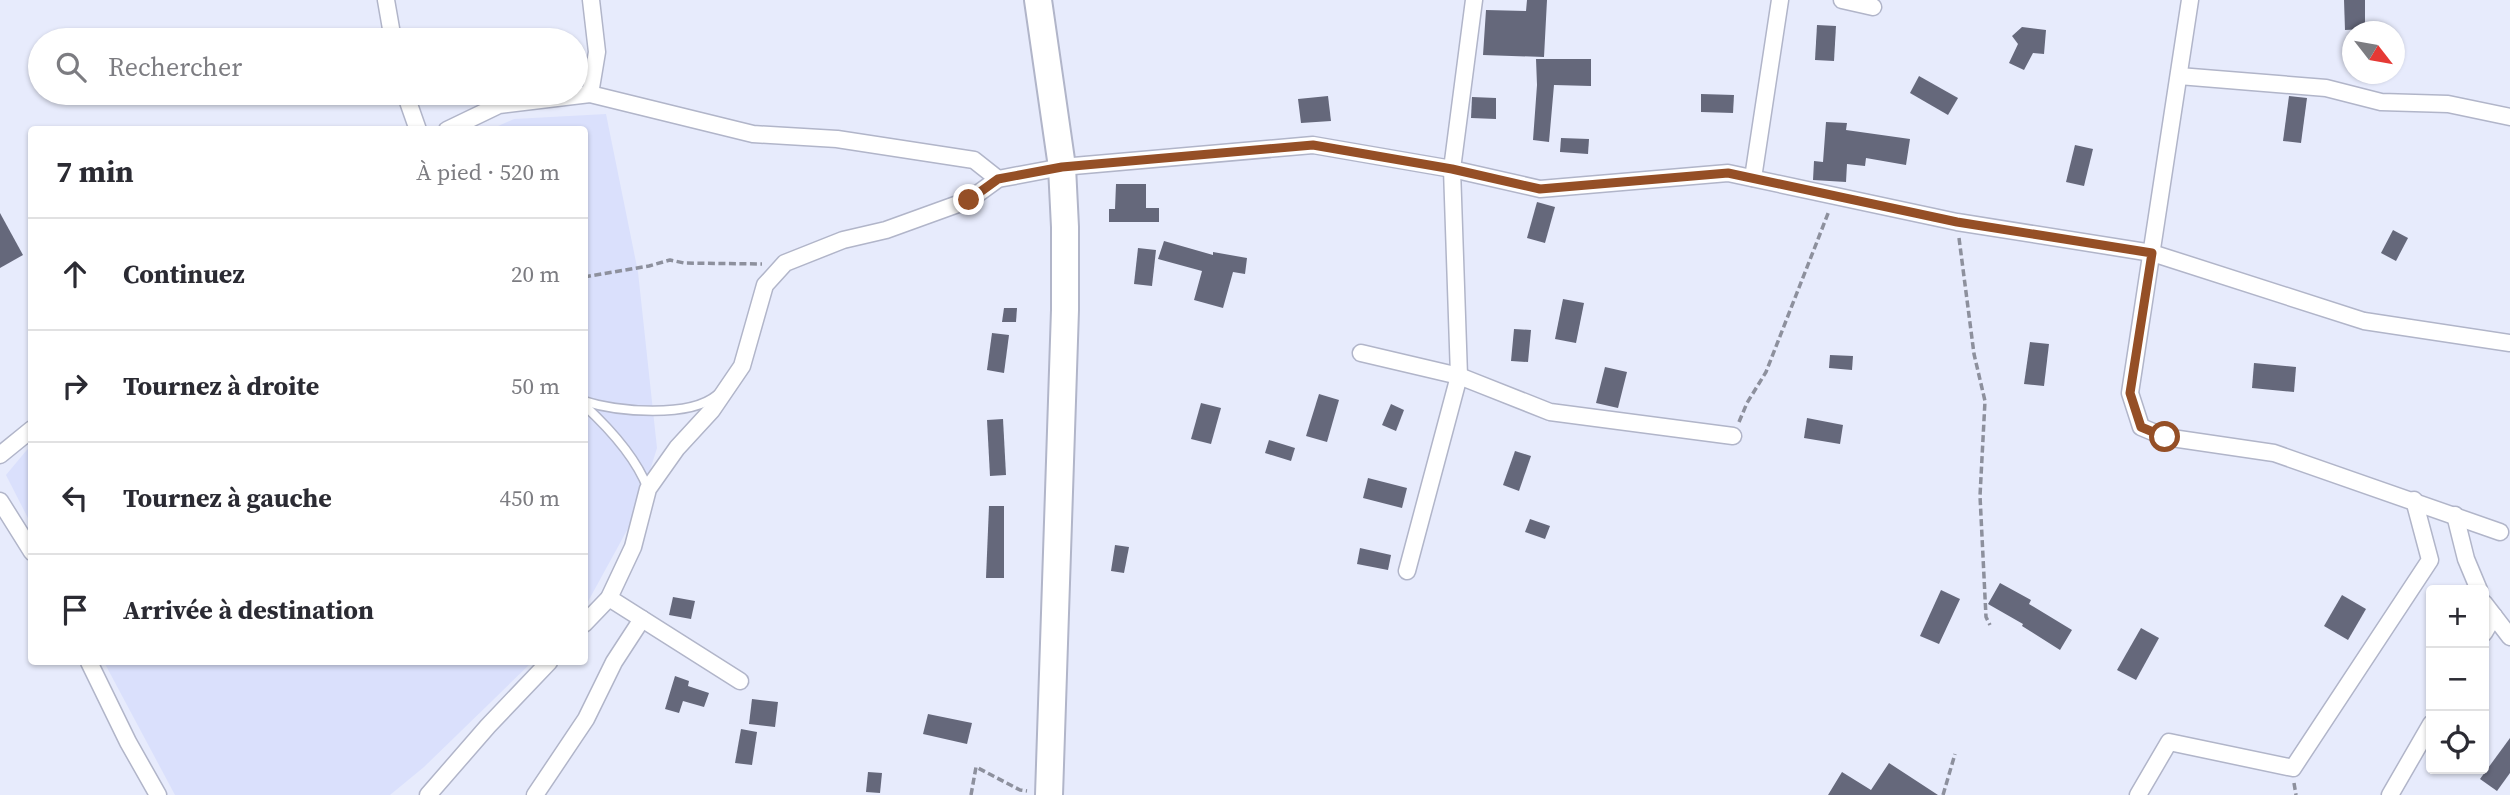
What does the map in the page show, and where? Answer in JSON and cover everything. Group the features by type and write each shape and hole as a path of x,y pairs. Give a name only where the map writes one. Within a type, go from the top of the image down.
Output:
{"main road":[{"path":"1038,0 1062,167 1065,310 1049,794"}],"street":[{"path":"386,0 391,28"},
{"path":"591,0 597,52 590,94 753,134 837,139 974,160 998,179"},
{"path":"1407,572 1459,376 1452,169 1474,0"},
{"path":"1753,178 1780,0"},
{"path":"1842,0 1873,7"},
{"path":"2190,0 2130,393 2141,427 2165,437 2274,453 2500,532"},
{"path":"2179,76 2326,88 2381,102 2448,104 2510,117"},
{"path":"409,105 417,126"},
{"path":"455,126 497,105"},
{"path":"588,620 609,598 634,547 649,489 677,448 712,410 742,366 765,285 785,263 844,240 886,230 969,200 998,179 1062,167 1313,145 1452,169 1540,189 1728,173 1957,222 2152,253 2364,321 2510,343"},
{"path":"1361,353 1459,376 1550,412 1733,436"},
{"path":"4,445 28,431"},
{"path":"2138,795 2169,743 2292,768 2430,560 2414,500"},
{"path":"0,501 28,546"},
{"path":"2455,515 2466,559 2477,585"},
{"path":"609,598 740,681"},
{"path":"2489,609 2510,637"},
{"path":"535,795 586,719 614,662 642,619"},
{"path":"90,665 128,742 158,795"},
{"path":"428,795 546,665"},
{"path":"2390,795 2426,733"}],"lane":[{"path":"588,404 635,412 674,409 711,401 724,390"},
{"path":"588,407 607,426 645,478 649,489"}],"path":[{"path":"1733,436 1747,403 1766,372 1797,298 1834,196"},
{"path":"1957,222 1974,354 1985,401 1980,496 1986,617 1990,625"},
{"path":"588,276 670,260 724,265 785,263"},
{"path":"1943,795 1955,754"},
{"path":"971,795 976,767 1020,790 1049,794"}],"shaded area":[{"path":"606,114 638,272 657,448 637,512 588,602 588,126 498,126 514,119"},
{"path":"28,449 28,518 6,475"},
{"path":"106,665 529,665 424,767 390,795 175,795"}],"building":[{"path":"1527,0 1547,0 1544,57 1483,55 1486,10 1526,11"},
{"path":"2344,0 2365,0 2365,21 2345,21"},
{"path":"1817,25 1836,26 1834,61 1815,60"},
{"path":"2022,27 2046,30 2044,54 2033,53 2024,70 2009,63 2018,44 2012,36"},
{"path":"1536,59 1591,59 1591,86 1554,85 1549,142 1533,140"},
{"path":"1919,76 1958,98 1948,115 1910,93"},
{"path":"1701,94 1734,95 1733,113 1701,112"},
{"path":"1328,96 1331,121 1301,123 1298,99"},
{"path":"2289,96 2307,98 2301,143 2283,141"},
{"path":"1472,97 1496,98 1496,119 1471,118"},
{"path":"1826,122 1847,123 1846,130 1910,139 1906,165 1866,158 1865,166 1847,164 1846,182 1813,180 1814,161 1823,162"},
{"path":"1561,138 1589,139 1588,154 1560,152"},
{"path":"2075,145 2093,149 2084,186 2066,182"},
{"path":"1116,184 1146,184 1146,208 1159,208 1159,222 1109,222 1109,209 1115,209"},
{"path":"1537,202 1555,207 1545,243 1527,238"},
{"path":"0,213 23,255 0,268"},
{"path":"2393,230 2408,238 2396,261 2381,253"},
{"path":"1164,241 1213,255 1213,252 1247,258 1245,274 1233,272 1223,308 1194,300 1202,271 1158,259"},
{"path":"1138,248 1156,250 1152,286 1134,284"},
{"path":"1563,299 1584,303 1576,343 1555,339"},
{"path":"1004,308 1017,308 1016,322 1002,322"},
{"path":"1514,329 1531,330 1528,362 1511,361"},
{"path":"992,333 1009,335 1004,373 987,370"},
{"path":"2030,342 2049,344 2044,386 2024,384"},
{"path":"1830,355 1853,356 1852,370 1829,368"},
{"path":"2254,363 2296,367 2294,392 2252,388"},
{"path":"1605,367 1627,372 1618,408 1596,403"},
{"path":"1319,394 1339,400 1327,442 1306,436"},
{"path":"1201,403 1221,408 1211,444 1191,439"},
{"path":"1391,404 1404,410 1396,431 1382,425"},
{"path":"1807,418 1843,425 1840,444 1804,438"},
{"path":"1003,419 1006,475 990,476 987,420"},
{"path":"1269,440 1295,448 1291,461 1265,453"},
{"path":"1515,451 1531,456 1519,491 1503,485"},
{"path":"1368,478 1407,488 1402,508 1363,498"},
{"path":"989,506 1004,506 1004,578 986,578"},
{"path":"1530,519 1550,526 1545,539 1525,532"},
{"path":"1115,545 1129,547 1124,573 1111,571"},
{"path":"1360,548 1391,555 1388,570 1357,564"},
{"path":"2000,583 2031,600 2029,604 2072,630 2060,650 1988,604"},
{"path":"1941,590 1960,599 1939,644 1920,636"},
{"path":"2342,595 2366,609 2348,640 2324,626"},
{"path":"673,597 695,601 691,619 669,615"},
{"path":"2141,628 2159,638 2136,680 2117,670"},
{"path":"675,676 689,681 688,686 709,693 704,707 683,701 679,713 665,709"},
{"path":"752,699 778,702 775,727 749,724"},
{"path":"928,714 972,723 967,744 923,734"},
{"path":"741,729 757,732 752,765 735,763"},
{"path":"2510,738 2510,773 2497,791 2480,779 2484,774 2489,774 2489,767"},
{"path":"1889,763 1938,795 1828,795 1842,772 1871,790"},
{"path":"868,772 882,773 880,793 866,792"}],"route":[{"path":"969,200 998,179 1062,167 1313,145 1452,169 1540,189 1728,173 1957,222 2152,253 2130,393 2141,427 2165,437"}]}
